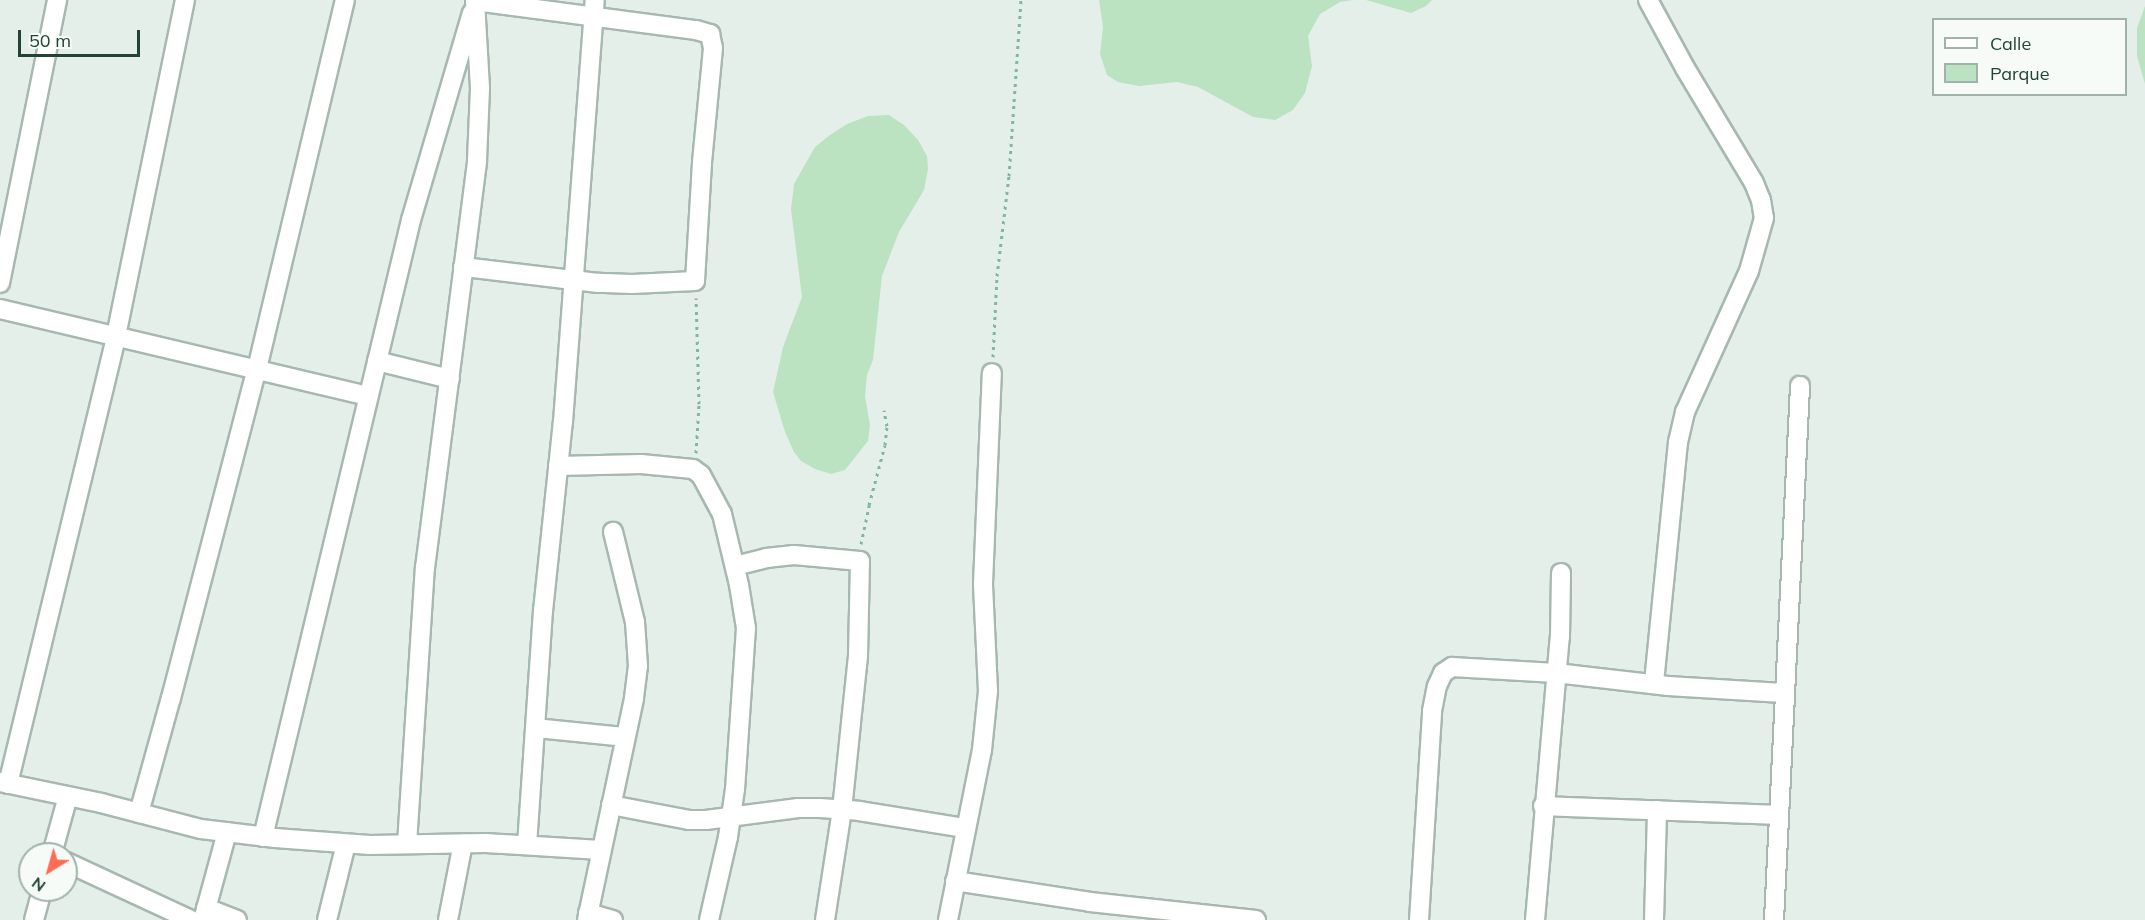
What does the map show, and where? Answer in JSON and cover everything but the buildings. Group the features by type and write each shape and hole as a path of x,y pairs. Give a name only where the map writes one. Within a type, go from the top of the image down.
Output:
{"street":[{"path":"0,283 57,0"},
{"path":"185,0 116,336 4,783 68,796 201,829 263,837 346,844 463,843 602,850"},
{"path":"139,813 257,369 345,0"},
{"path":"1648,0 1685,68 1754,183 1761,200 1764,218 1749,271 1693,392 1683,422 1677,453 1654,684"},
{"path":"464,267 573,280 632,284 695,281 713,39 706,31 594,8 475,1"},
{"path":"407,844 424,579 477,148 480,88 475,1"},
{"path":"263,837 368,396 433,140 475,1"},
{"path":"527,845 543,611 558,466 594,8"},
{"path":"0,309 368,396"},
{"path":"377,362 450,379"},
{"path":"948,920 964,828 982,750 988,691 983,584 992,374"},
{"path":"1774,920 1783,693 1800,386"},
{"path":"558,466 641,464 693,469 701,475 722,514 735,566 746,628 731,819 709,920"},
{"path":"613,920 587,917 634,698 639,643 614,532"},
{"path":"735,566 766,558 794,555 860,561 858,656 842,810 825,920"},
{"path":"1535,920 1543,806 1562,609 1561,573"},
{"path":"1419,920 1432,711 1437,686 1443,673 1452,667 1556,673 1654,684 1783,693"},
{"path":"536,728 625,737"},
{"path":"55,842 68,796"},
{"path":"611,805 689,820 731,819 798,808 842,810 964,828"},
{"path":"1543,806 1778,815"},
{"path":"1654,920 1657,810"},
{"path":"227,832 205,914 237,920"},
{"path":"448,920 463,843"},
{"path":"327,920 346,844"},
{"path":"78,868 191,920"},
{"path":"955,881 1088,911 1256,920"},
{"path":"34,920 39,902"}],"path":[{"path":"992,374 996,276 1009,176 1022,0"},
{"path":"693,469 699,404 695,281"},
{"path":"860,561 865,522 885,445 887,426 884,410"}],"green space":[{"path":"1099,0 1353,0 1340,2 1320,14 1308,36 1312,66 1305,93 1293,110 1275,120 1253,117 1198,87 1177,82 1139,86 1118,82 1107,75 1100,54 1103,27"},
{"path":"1366,0 1432,0 1426,6 1411,13"},
{"path":"2145,6 2145,84 2137,56 2137,28"},
{"path":"889,115 904,125 918,140 927,156 928,169 924,190 899,232 882,276 873,360 867,375 865,396 870,425 868,441 845,470 831,474 801,461 794,452 785,432 773,392 783,347 802,297 791,209 794,184 815,147 830,135 847,124 868,116"}]}
